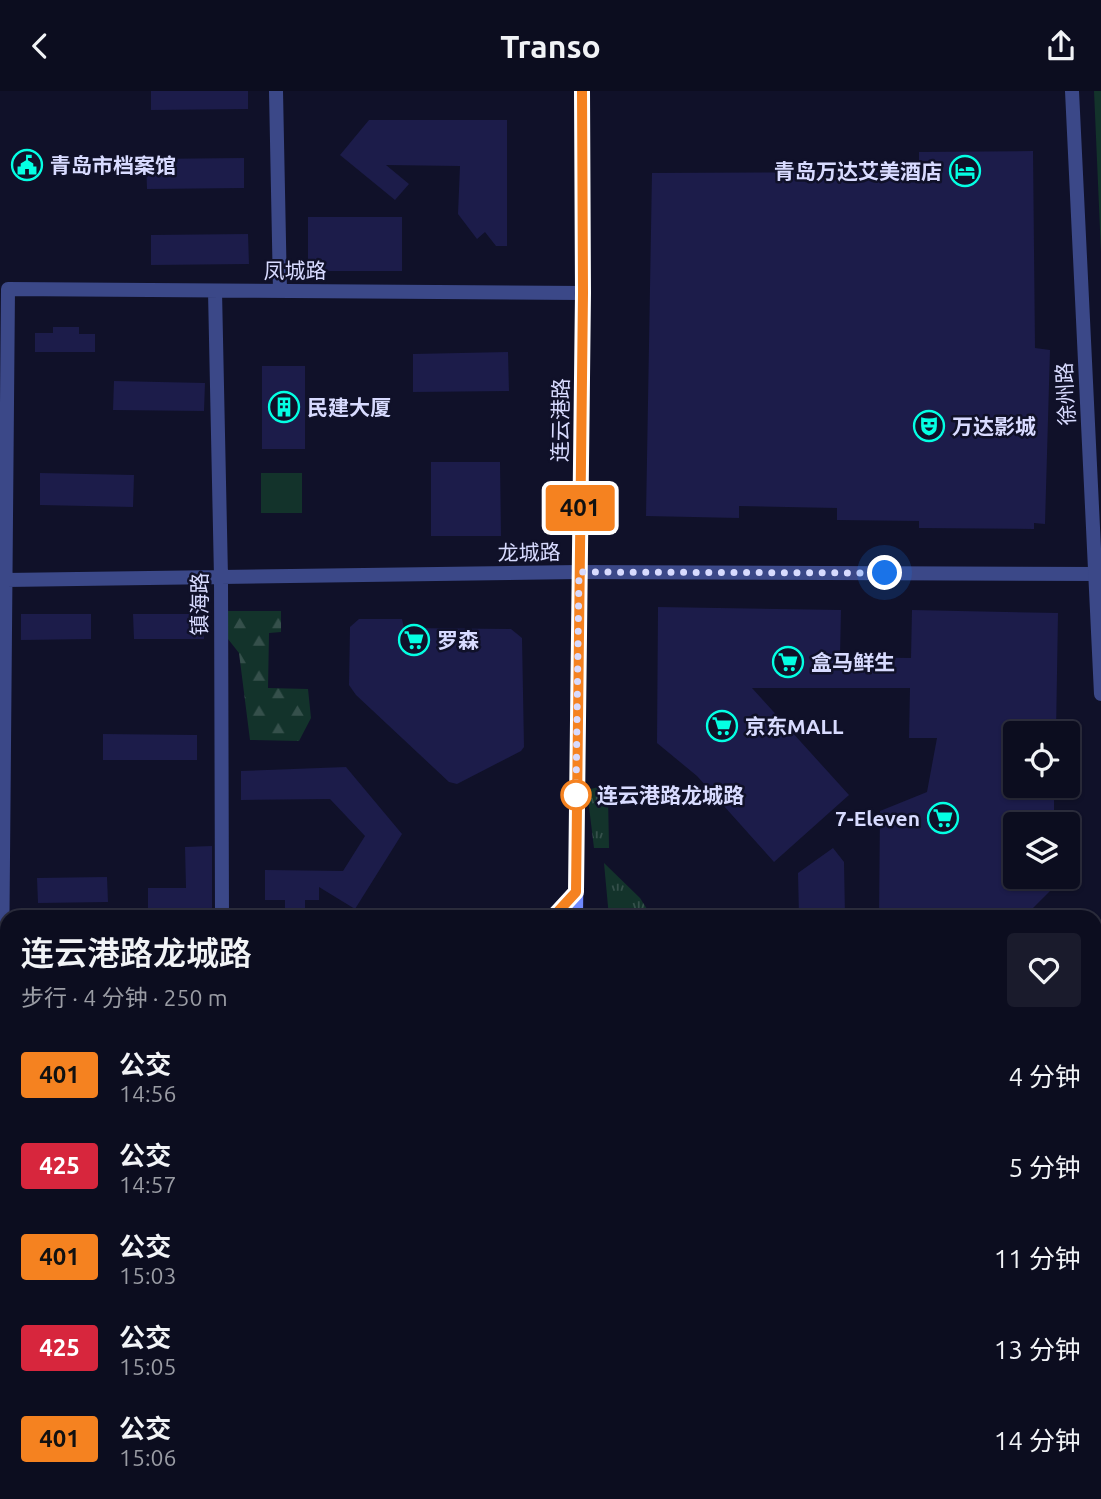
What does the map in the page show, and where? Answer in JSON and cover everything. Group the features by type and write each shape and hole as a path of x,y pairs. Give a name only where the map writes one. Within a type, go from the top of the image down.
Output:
{"main road":[{"name":"连云港路","path":"576,910 583,293 582,91"},
{"path":"559,910 576,892 582,910"}],"street":[{"path":"276,91 280,291"},
{"name":"徐州路","path":"1072,91 1098,574 1101,694"},
{"name":"凤城路","path":"6,580 8,289 583,293"},
{"name":"镇海路","path":"215,291 221,576 222,910"},
{"name":"龙城路","path":"6,580 579,572 1098,574"},
{"path":"3,910 6,580"}],"green space":[{"path":"1094,91 1101,91 1101,253"},
{"path":"261,473 302,473 302,513 261,513"},
{"path":"228,611 281,611 281,632 269,633 268,688 308,689 311,718 299,741 250,740 239,653 228,639"},
{"path":"602,786 608,797 609,848 594,848 587,790"},
{"path":"604,863 640,898 648,910 608,910"}],"building":[{"path":"151,91 248,91 248,109 151,110"},
{"path":"369,120 507,120 507,246 496,246 485,232 477,239 458,214 460,166 386,165 409,184 395,200 340,155"},
{"path":"1033,151 1035,348 1050,350 1045,524 1034,523 1034,529 919,528 919,521 837,520 837,508 739,506 739,518 646,516 652,173 919,172 919,152"},
{"path":"244,158 244,188 147,189 146,159"},
{"path":"308,217 402,217 402,271 308,271"},
{"path":"248,234 249,264 151,265 151,235"},
{"path":"53,327 79,327 79,334 95,334 95,352 35,352 35,333 53,333"},
{"path":"508,352 509,391 413,392 413,354"},
{"name":"民建大厦","path":"262,366 305,366 305,449 262,449"},
{"path":"114,381 205,383 204,411 113,410"},
{"path":"431,462 500,462 501,536 431,536"},
{"path":"40,473 134,475 133,507 40,505"},
{"path":"658,607 841,610 840,657 911,658 912,610 1058,613 1056,721 1003,721 1003,798 1054,798 1054,812 1003,812 1003,889 1052,889 1031,910 879,910 880,811 927,792 937,738 909,738 910,688 752,688 849,795 774,862 697,776 657,743"},
{"path":"21,614 91,614 91,639 21,640"},
{"path":"133,614 203,614 204,639 134,639"},
{"path":"359,619 402,619 404,628 511,629 522,638 524,747 521,751 457,784 449,782 356,695 349,685 350,627"},
{"path":"103,734 197,735 197,760 103,760"},
{"path":"346,767 402,834 355,909 319,887 319,900 305,900 305,908 285,908 285,900 265,900 265,870 343,871 365,836 330,799 241,800 241,771"},
{"path":"212,846 212,910 148,910 148,888 186,888 185,847"},
{"path":"833,848 844,862 845,910 799,910 798,873"},
{"path":"107,877 108,902 38,903 37,878"}],"bus line":[{"name":"401","path":"559,910 576,892 583,293 582,91"}],"place":[{"name":"青岛市档案馆","path":"27,165"},
{"name":"青岛万达艾美酒店","path":"965,171"},
{"name":"民建大厦","path":"284,407"},
{"name":"万达影城","path":"929,426"},
{"name":"罗森","path":"414,640"},
{"name":"盒马鲜生","path":"788,662"},
{"name":"京东MALL","path":"722,726"},
{"name":"连云港路龙城路","path":"576,795"},
{"name":"7-Eleven","path":"943,818"}],"route":[{"path":"576,795 579,572 885,573"}]}
